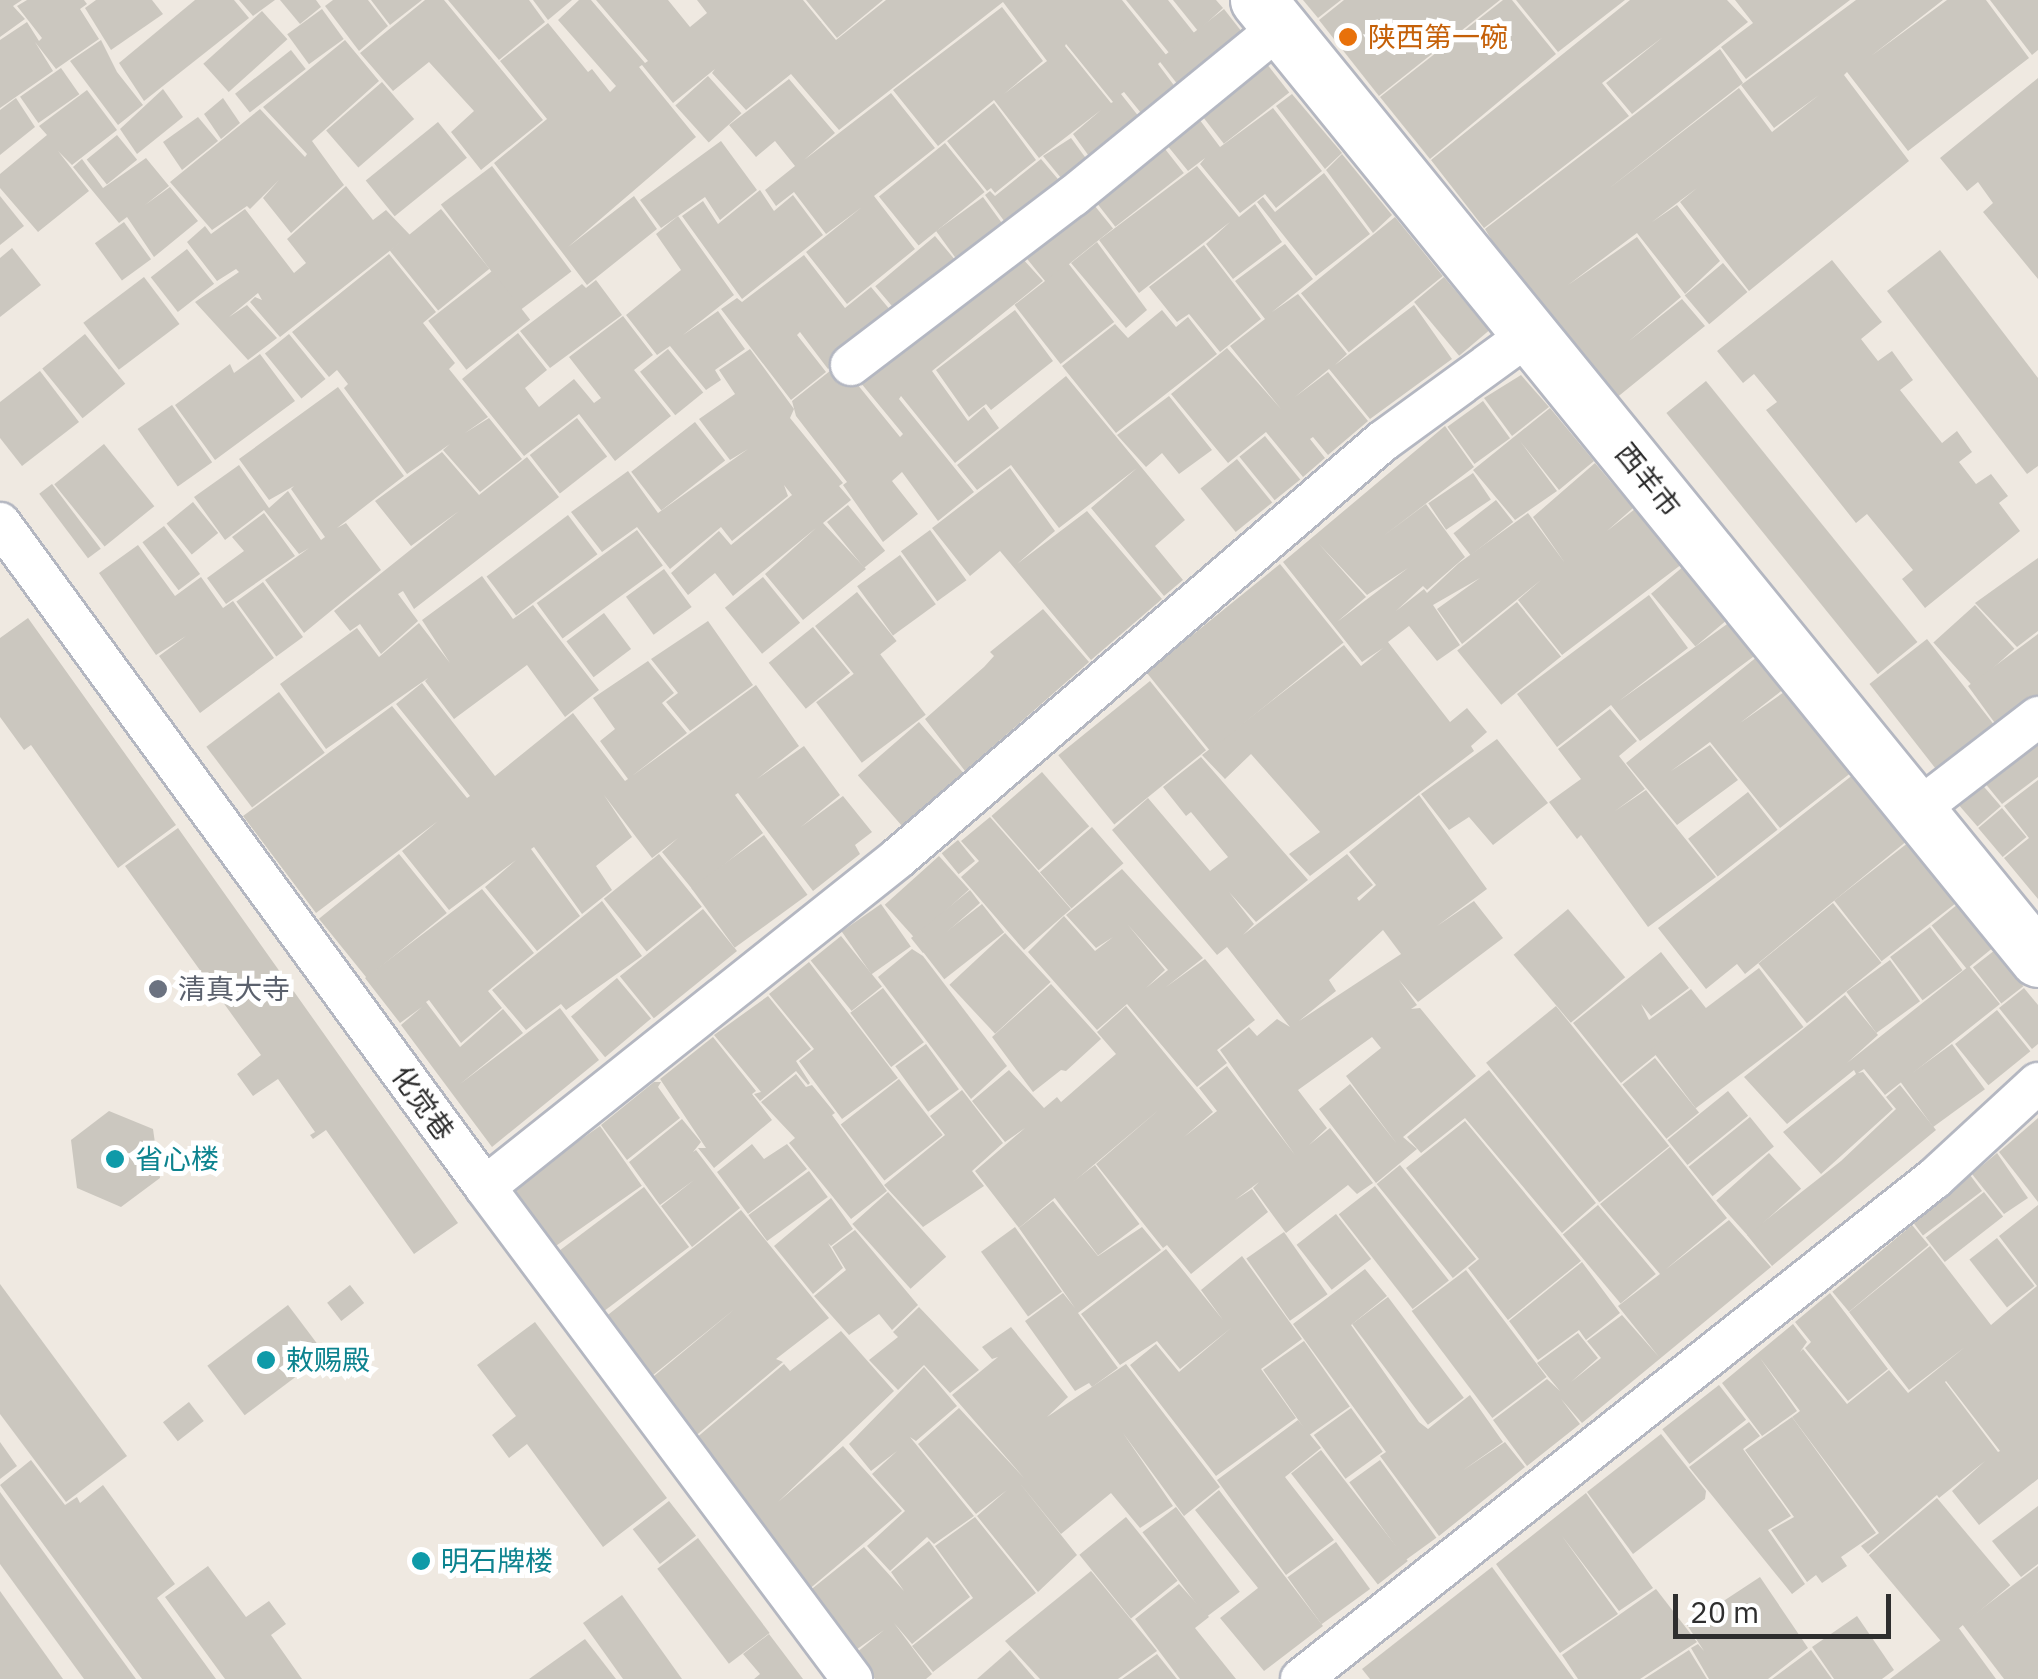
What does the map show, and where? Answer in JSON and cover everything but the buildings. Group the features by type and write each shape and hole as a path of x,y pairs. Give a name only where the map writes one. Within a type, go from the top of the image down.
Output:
{"street":[{"name":"西羊市","path":"1269,14 2038,959"}],"lane":[{"path":"851,365 1073,196 1269,14"},
{"path":"485,1187 898,858 1383,441 1530,334"},
{"name":"化觉巷","path":"0,522 485,1187 852,1679"},
{"path":"1916,811 2038,717"},
{"path":"1301,1679 1935,1178 2038,1083"}],"place":[{"name":"陕西第一碗","path":"1348,37"},
{"name":"清真大寺","path":"158,989"},
{"name":"省心楼","path":"115,1159"},
{"name":"敕赐殿","path":"266,1360"},
{"name":"明石牌楼","path":"421,1561"}]}
